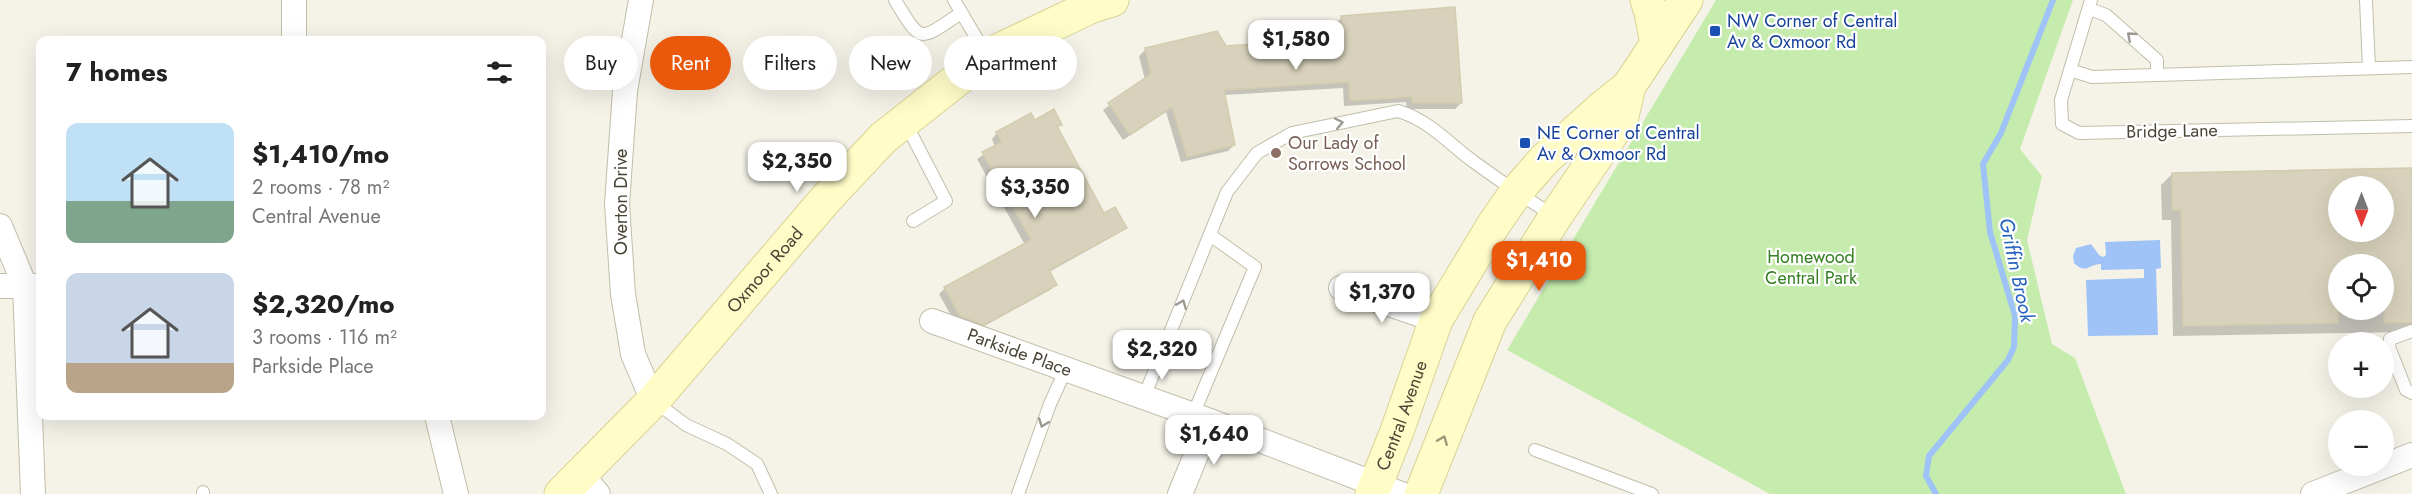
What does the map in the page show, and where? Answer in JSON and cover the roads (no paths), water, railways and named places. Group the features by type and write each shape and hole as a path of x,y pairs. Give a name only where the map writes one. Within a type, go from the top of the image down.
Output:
{"main road":[{"name":"Oxmoor Road","path":"1029,36 1092,6 1112,0"},
{"path":"1647,0 1657,44"},
{"name":"Central Avenue","path":"1383,491 1397,431 1436,320 1517,191 1545,159 1629,86 1686,0"},
{"name":"Central Avenue","path":"1421,494 1490,321 1621,120 1629,86"},
{"name":"Oxmoor Road","path":"580,487 825,200 883,138 944,90"}],"street":[{"path":"294,0 294,36"},
{"name":"Overton Drive","path":"641,0 625,91 617,204 622,294 633,354 653,400"},
{"path":"0,226 33,286 33,494"},
{"path":"0,285 33,286"},
{"path":"1341,288 1436,320"},
{"name":"Parkside Place","path":"932,321 1202,418 1383,491"},
{"path":"1180,494 1202,418"},
{"path":"438,420 456,494"},
{"path":"2313,494 2412,455"}],"lane":[{"path":"895,0 911,26 916,32 924,35 931,34 961,13"},
{"path":"954,0 975,36"},
{"path":"2366,0 2369,68"},
{"path":"2090,4 2106,15 2157,60 2157,75"},
{"name":"Bridge Lane","path":"2090,4 2061,100 2062,124 2079,133 2412,126"},
{"path":"2070,70 2092,77 2412,67"},
{"path":"1144,397 1227,192 1257,153 1292,133 1398,111 1414,116 1440,133 1472,161 1556,217"},
{"path":"904,121 946,201 913,221"},
{"path":"1202,418 1255,267 1210,235"},
{"path":"2412,331 2390,339 2389,346 2406,390 2412,393"},
{"path":"1018,494 1050,404 1066,369"},
{"path":"653,400 686,426 727,444 757,464 771,494"},
{"path":"1535,450 1652,494"}],"water":[{"path":"2160,240 2161,268 2156,269 2158,335 2088,336 2086,280 2144,278 2144,269 2101,270 2101,264 2097,264 2085,269 2074,263 2073,256 2076,248 2091,244 2103,257 2106,255 2105,242"}],"waterway":[{"name":"Griffin Brook","path":"1936,494 1926,476 1929,456 2008,360 2014,347 2015,316 1990,232 1983,164 2001,133 2053,0"}],"place":[{"name":"NW Corner of Central Av & Oxmoor Rd","path":"1715,31"},
{"name":"NE Corner of Central Av & Oxmoor Rd","path":"1525,143"},
{"name":"Our Lady of Sorrows School","path":"1276,153"}],"park label":[{"name":"Homewood Central Park","path":"1811,267"}]}
